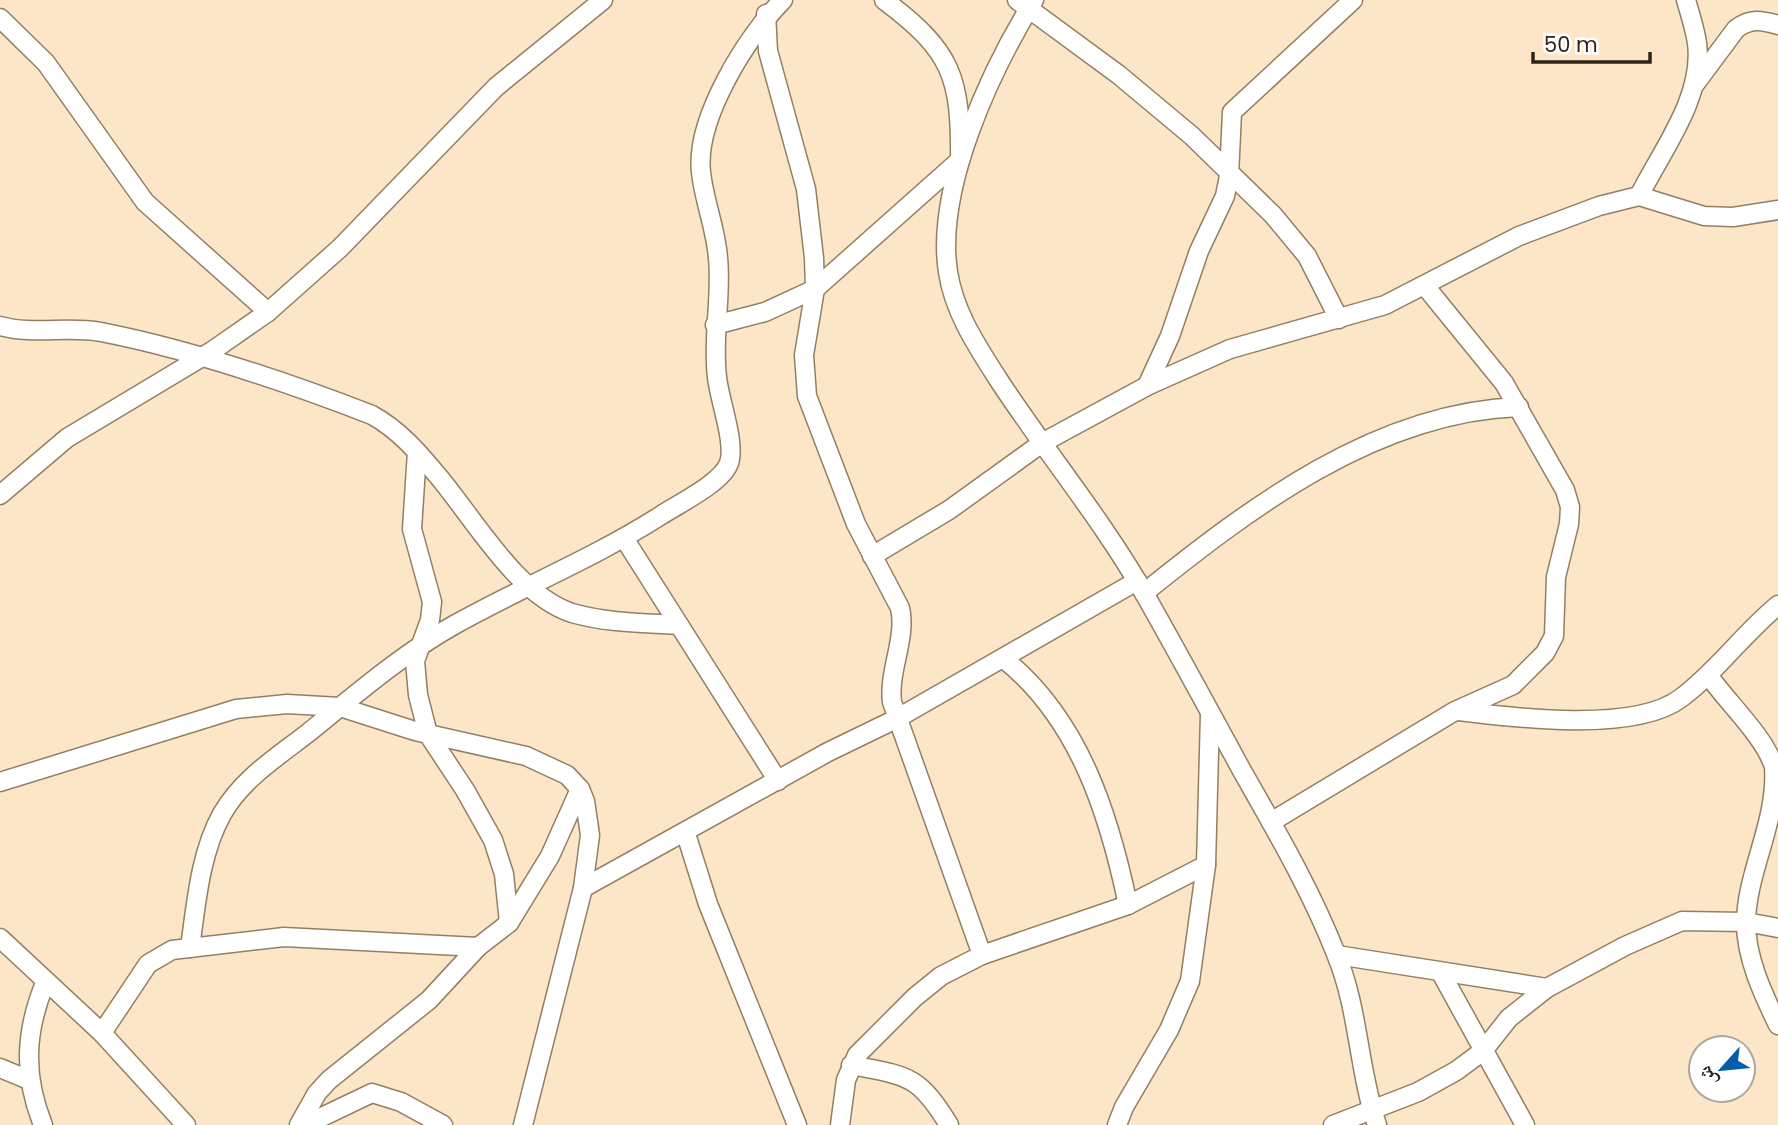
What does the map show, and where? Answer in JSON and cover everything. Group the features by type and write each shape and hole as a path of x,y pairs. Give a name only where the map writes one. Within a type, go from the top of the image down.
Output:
{"street":[{"path":"0,495 66,438 203,356 268,313 340,248 496,87 603,0"},
{"path":"190,948 214,830 229,802 256,773 418,648 624,538 702,489 727,467 731,453 717,377 715,325 718,255 705,206 701,149 706,128 722,92 766,9 783,0"},
{"path":"884,0 931,40 946,59 956,85 961,118 960,160 947,240 947,269 952,295 975,342 1140,587 1270,822 1337,955 1354,1012 1375,1118"},
{"path":"1147,386 1170,336 1199,251 1225,196 1229,176 1232,111 1353,0"},
{"path":"1639,195 1676,130 1696,71 1697,45 1686,0"},
{"path":"715,325 765,312 815,289 960,160 976,112 1027,3 1192,136 1229,176 1291,234 1307,256 1339,319"},
{"path":"766,9 768,51 806,189 815,289 804,355 807,396 848,505 902,614 890,687 896,719 982,955"},
{"path":"0,18 46,63 145,202 268,313"},
{"path":"1689,93 1736,29 1752,20 1778,25"},
{"path":"872,556 948,510 1042,443 1147,386 1230,349 1385,305 1519,236 1600,206 1639,195 1704,216 1733,217 1778,210"},
{"path":"1270,822 1455,711 1513,685 1545,653 1554,636 1556,577 1569,524 1570,507 1548,456 1504,383 1426,286"},
{"path":"0,326 97,331 203,356 372,415 387,423 418,452 528,587 572,612 621,622 679,625"},
{"path":"583,888 686,834 828,752 896,719 1140,587 1257,508 1367,445 1464,411 1519,407"},
{"path":"418,452 412,529 432,603 430,620 418,648 415,680 428,734 465,790 492,840 504,874 509,923"},
{"path":"624,538 778,781"},
{"path":"1455,711 1528,720 1649,715 1668,707 1709,676 1723,657 1778,605"},
{"path":"1004,659 1045,696 1087,771 1115,845 1128,905"},
{"path":"1709,676 1768,752 1774,768 1776,810 1746,922 1752,961 1778,1025"},
{"path":"0,782 236,709 287,704 340,707 428,734 536,759 567,775 580,789 589,816 590,835 583,888 523,1125"},
{"path":"1117,1125 1124,1107 1183,1004 1199,925 1206,865 1210,713"},
{"path":"299,1125 329,1080 429,1000 478,947 509,923 550,856 580,789"},
{"path":"686,834 708,904 797,1125"},
{"path":"840,1125 842,1102 851,1065 874,1035 941,976 982,955 1128,905 1206,865"},
{"path":"1333,1125 1375,1118 1434,1084 1483,1051 1509,1018 1547,988 1669,924 1699,920 1746,922 1778,928"},
{"path":"102,1032 148,964 172,950 284,936 478,947"},
{"path":"0,938 45,983 102,1032 186,1125"},
{"path":"1337,955 1547,988"},
{"path":"1441,973 1525,1125"},
{"path":"43,1125 29,1080 28,1034 45,983"},
{"path":"851,1065 905,1076 915,1081 931,1097 949,1125"},
{"path":"0,1069 29,1080"},
{"path":"305,1125 372,1093 401,1102 443,1125"}]}
